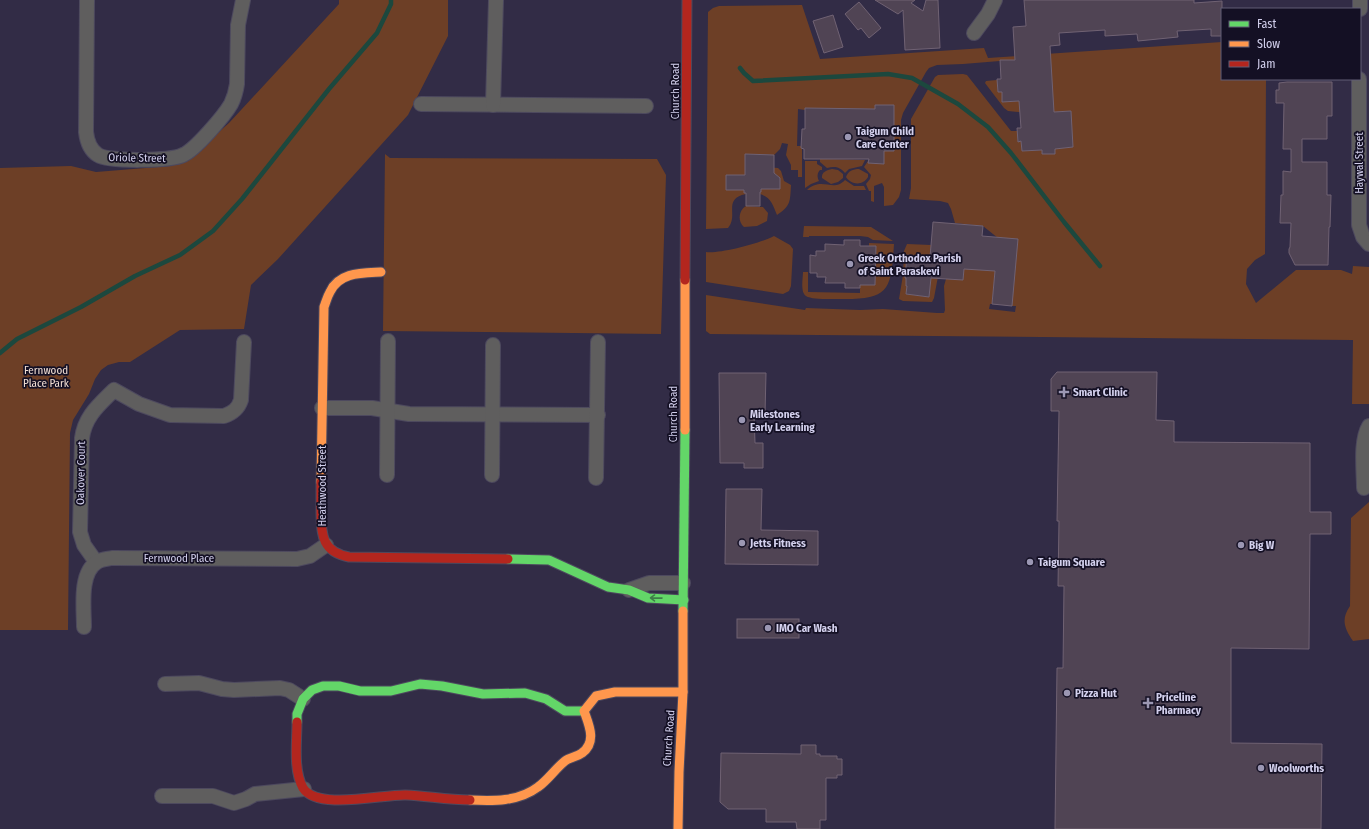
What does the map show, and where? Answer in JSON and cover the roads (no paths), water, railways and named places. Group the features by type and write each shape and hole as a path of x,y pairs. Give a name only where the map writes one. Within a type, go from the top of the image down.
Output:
{"street":[{"name":"Oriole Street","path":"86,0 86,132 90,148 97,155 107,159 163,160 176,158 189,152 231,104 237,84 238,25 243,0"},
{"path":"494,105 496,0"},
{"name":"Church Road","path":"678,829 678,772 683,692 688,0"},
{"path":"974,33 996,0"},
{"name":"Haywal Street","path":"1359,80 1359,225 1363,237 1369,244"},
{"path":"421,104 646,106"},
{"name":"Heathwood Street","path":"326,545 321,530 324,307 330,291 336,283 349,275 365,272 381,272"},
{"path":"387,475 388,341"},
{"name":"Oakover Court","path":"96,562 84,545 80,532 82,438 83,429 92,412 114,390 139,404 170,415 224,416 230,414 238,407 241,400 244,342"},
{"path":"596,478 598,342"},
{"path":"492,475 493,345"},
{"path":"322,408 372,408 409,414 598,415"},
{"path":"1364,488 1364,441 1369,426"},
{"path":"326,545 338,555 349,557 549,560 608,586 629,590 648,598 684,600"},
{"name":"Fernwood Place","path":"96,562 112,558 298,559 307,557 326,545"},
{"path":"84,627 85,582 90,569 96,562"},
{"path":"629,590 649,583 683,583"},
{"path":"165,684 199,683 234,690 280,688 289,690 303,699"},
{"path":"420,684 442,686 483,694 525,693 546,699 565,711 584,711 591,729 590,743 582,752 566,760 538,787 521,796 500,801 456,800 405,795 354,800 325,798 314,796 304,789 297,773 297,714 303,699 312,690 322,686 339,686 360,691 391,691 420,684"},
{"path":"584,711 596,696 615,692 683,692"},
{"path":"162,796 213,796 234,803 255,794 304,789"}],"waterway":[{"path":"0,353 17,339 81,307 135,276 180,255 213,231 242,199 329,89 377,33 391,4 391,0"},
{"path":"740,68 753,81 888,74 912,78 958,104 988,127 1011,153 1100,266"}],"place":[{"name":"Taigum Child Care Center","path":"848,137"},
{"name":"Greek Orthodox Parish of Saint Paraskevi","path":"850,264"},
{"name":"Smart Clinic","path":"1064,392"},
{"name":"Milestones Early Learning","path":"742,420"},
{"name":"Jetts Fitness","path":"742,543"},
{"name":"Big W","path":"1241,545"},
{"name":"Taigum Square","path":"1030,562"},
{"name":"IMO Car Wash","path":"768,628"},
{"name":"Pizza Hut","path":"1067,693"},
{"name":"Priceline Pharmacy","path":"1148,703"},
{"name":"Woolworths","path":"1261,768"}],"park label":[{"name":"Fernwood Place Park","path":"46,376"}]}
